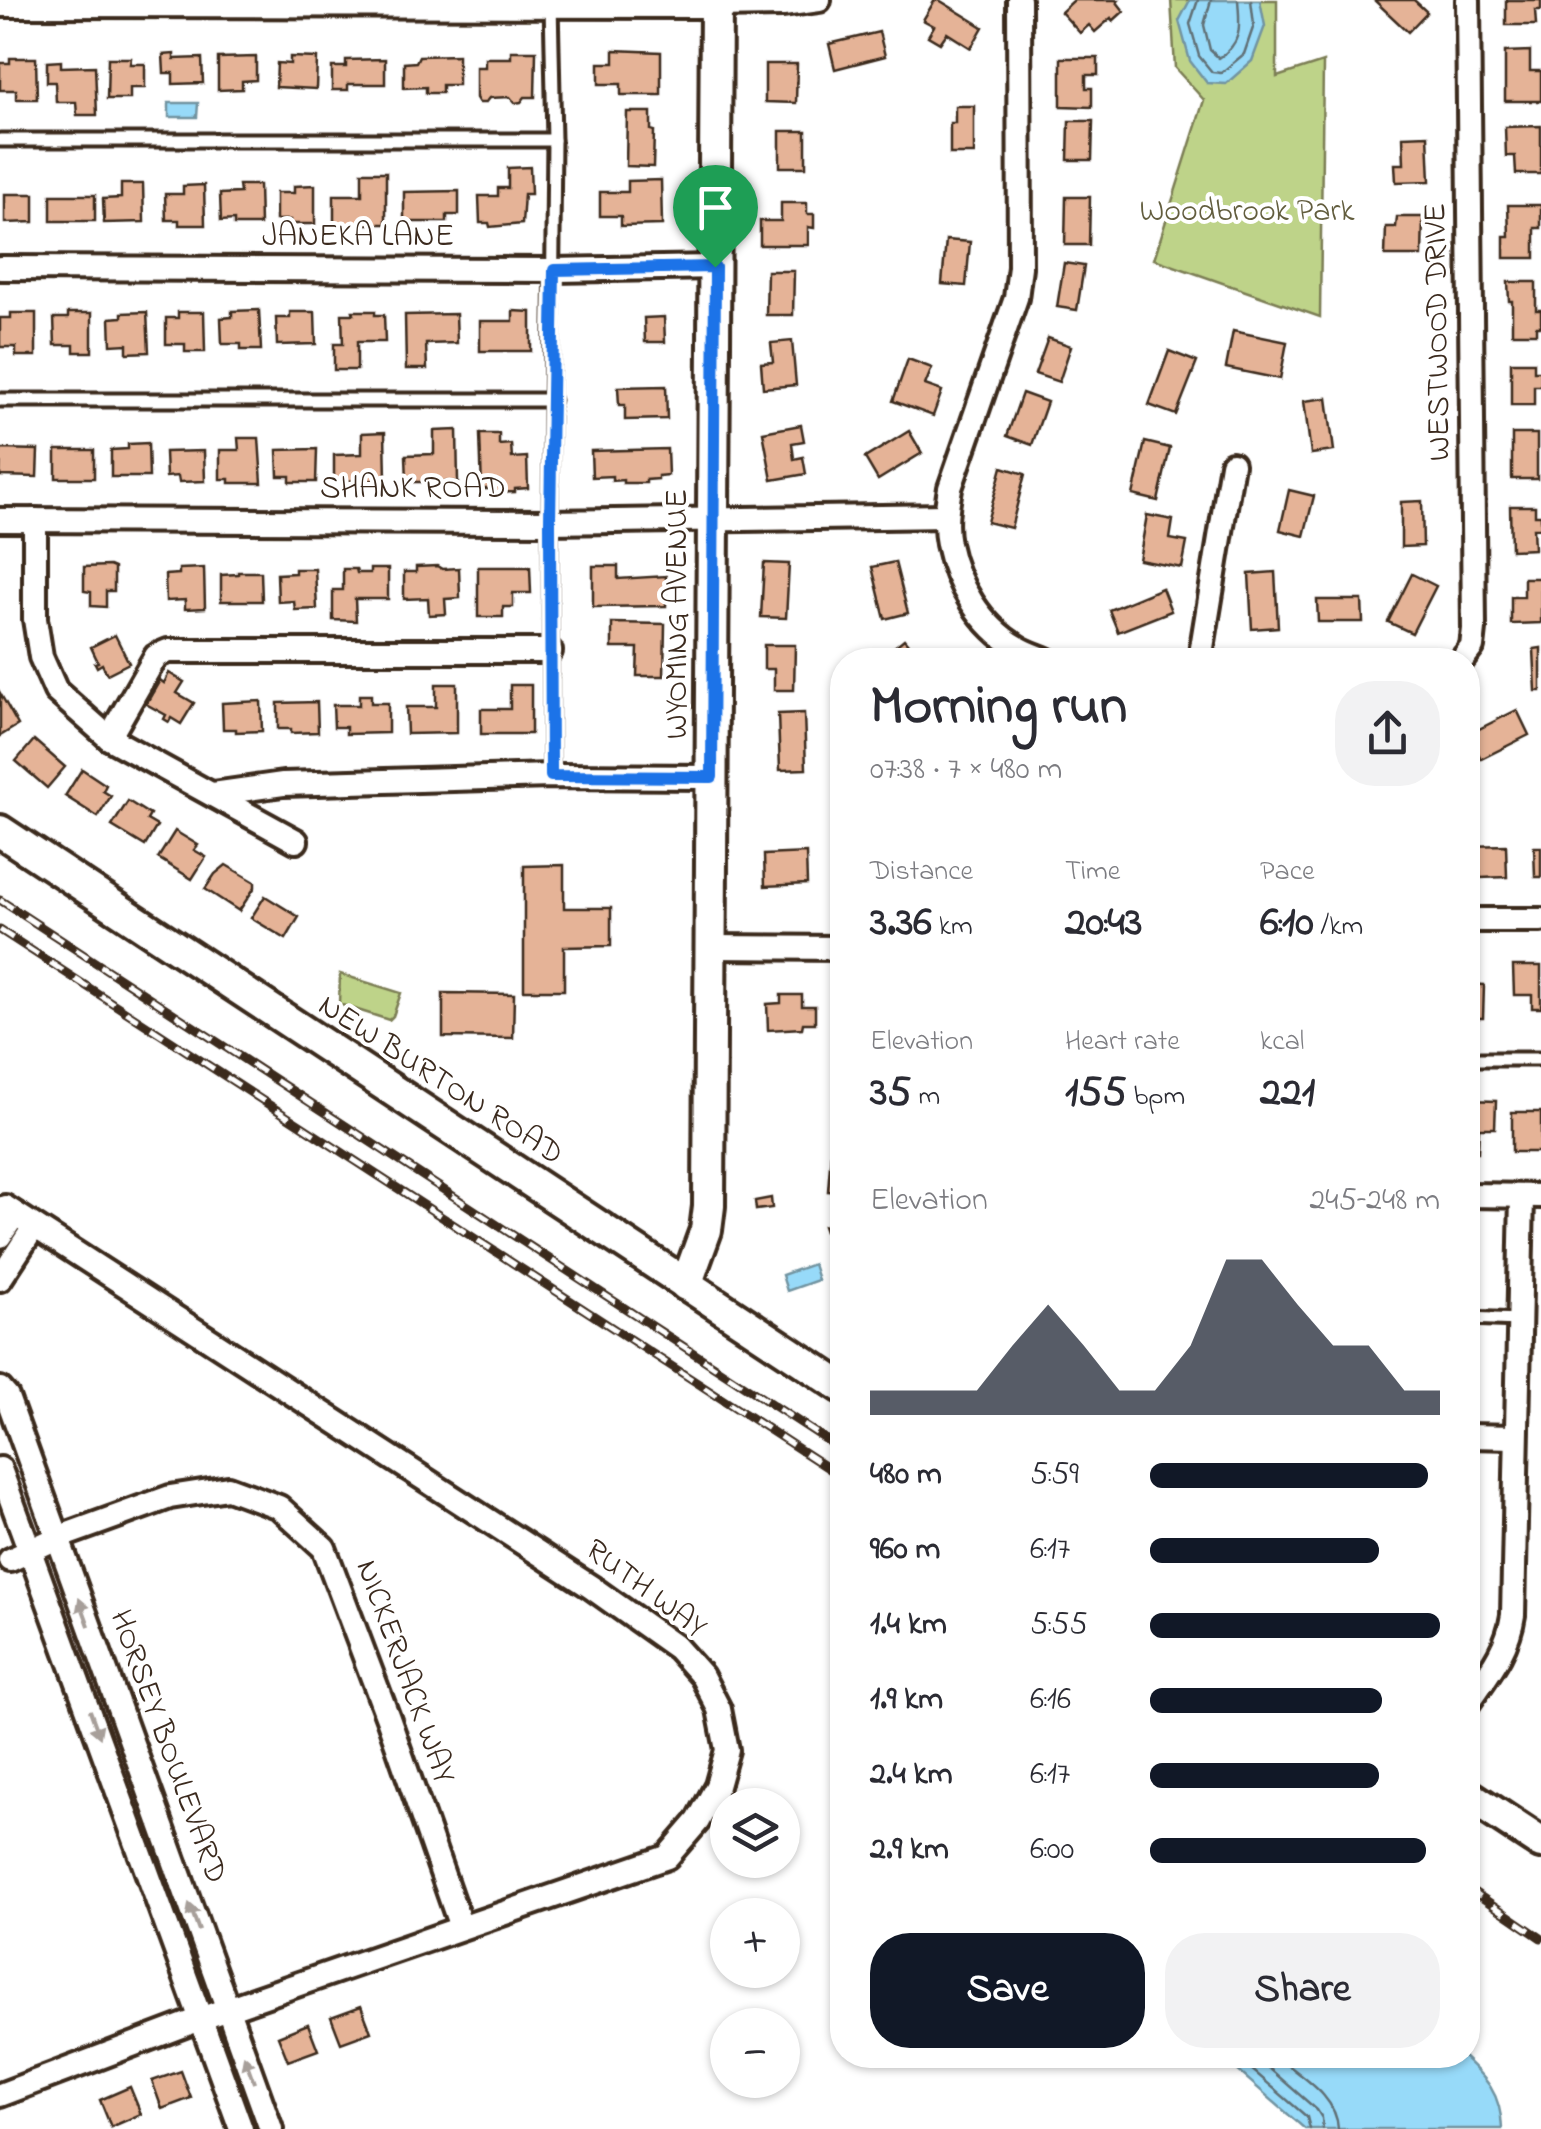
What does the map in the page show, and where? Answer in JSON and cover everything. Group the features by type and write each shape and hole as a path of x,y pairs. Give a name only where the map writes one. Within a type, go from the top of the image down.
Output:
{"street":[{"path":"0,6 783,5 819,0"},
{"path":"1018,648 986,621 966,593 947,543 946,516 950,488 1016,298 1020,267 1019,0"},
{"name":"WESTWOOD DRIVE","path":"1468,0 1474,630 1471,648"},
{"name":"WYOMING AVENUE","path":"686,1285 706,1230 709,1206 716,3"},
{"name":"JANEKA LANE","path":"0,268 715,267"},
{"path":"1202,648 1232,464"},
{"name":"SHANK ROAD","path":"0,520 550,522 946,516"},
{"path":"36,520 35,619 41,657 56,691 109,738 296,842"},
{"path":"109,738 156,656 168,652 550,651"},
{"path":"213,794 283,784 551,776 712,777"},
{"name":"NEW BURTON ROAD","path":"0,831 830,1379"},
{"path":"1480,920 1541,920"},
{"path":"710,947 830,948"},
{"path":"1480,1195 1532,1196 1519,1320 1510,1634 1480,1685"},
{"path":"0,1236 18,1216"},
{"path":"0,1279 18,1216"},
{"name":"RUTH WAY","path":"0,2094 227,2009 667,1857 698,1821 728,1750 719,1709 702,1676 677,1648 591,1586 18,1216"},
{"name":"HORSEY BOULEVARD","path":"0,1390 6,1397 271,2129"},
{"path":"1480,1436 1515,1437"},
{"name":"HORSEY BOULEVARD","path":"0,1468 21,1556 242,2129"},
{"name":"NICKERJACK WAY","path":"57,1538 170,1497 228,1488 279,1506 324,1548 460,1928"},
{"path":"21,1556 57,1538"},
{"path":"1480,1804 1541,1844"}],"lane":[{"path":"551,3 551,776"},
{"path":"0,140 554,140"},
{"path":"0,400 552,400"},
{"path":"1480,1059 1541,1058"},
{"path":"1480,1318 1519,1320"}],"green space":[{"name":"Woodbrook Park","path":"1171,0 1277,0 1277,77 1323,62 1320,317 1154,259 1204,100 1175,68"},
{"path":"340,974 401,993 393,1016 389,1020 339,1004"}],"water":[{"path":"1190,0 1260,0 1265,26 1252,61 1226,84 1207,83 1190,61 1179,21"},
{"path":"169,103 198,103 197,117 169,117"},
{"path":"813,1264 818,1280 787,1291 782,1275"},
{"path":"1235,2068 1475,2068 1499,2105 1502,2129 1305,2129"}],"building":[{"path":"935,0 983,27 971,48 947,33 940,43 928,36 934,26 923,20"},
{"path":"1074,0 1119,0 1124,11 1095,32 1089,25 1080,33 1061,12"},
{"path":"1374,0 1414,0 1427,12 1408,32"},
{"path":"1506,0 1541,0 1541,10 1535,10 1536,25 1506,25"},
{"path":"879,32 885,56 835,69 829,44"},
{"path":"614,50 661,52 661,95 621,95 621,84 599,84 599,63 614,63"},
{"path":"511,51 536,51 535,97 515,103 510,97 489,98 479,103 476,67 485,67 485,58 511,58"},
{"path":"1530,51 1530,71 1541,71 1541,101 1505,101 1505,52"},
{"path":"174,54 174,59 202,58 203,83 173,84 173,73 164,73 163,55"},
{"path":"458,55 458,85 442,85 442,93 426,93 426,87 404,88 404,63 416,62 419,56"},
{"path":"256,57 256,80 242,81 242,89 218,90 218,58"},
{"path":"290,57 317,58 316,89 276,87 277,63 290,64"},
{"path":"10,58 36,58 37,99 16,99 16,90 0,90 0,63 10,63"},
{"path":"108,58 131,58 130,64 145,64 145,88 130,88 130,99 107,99"},
{"path":"1061,58 1098,58 1098,75 1086,75 1086,88 1092,88 1092,107 1061,106"},
{"path":"385,59 385,84 348,84 348,90 332,90 332,67 346,67 346,60"},
{"path":"61,61 61,67 95,66 97,115 77,115 76,102 56,102 55,82 47,82 47,62"},
{"path":"765,64 797,64 796,103 765,102"},
{"path":"955,106 974,106 974,154 950,154 950,123 955,123"},
{"path":"627,112 651,112 653,167 626,166"},
{"path":"1069,121 1093,121 1092,160 1068,160"},
{"path":"1541,126 1541,174 1516,174 1515,156 1506,156 1505,127"},
{"path":"780,131 806,131 806,167 780,167"},
{"path":"1428,135 1430,181 1396,182 1395,164 1404,164 1403,136"},
{"path":"530,167 531,194 524,194 522,224 490,227 489,223 480,223 479,196 498,196 498,188 508,188 508,168"},
{"path":"362,172 386,172 386,224 334,224 334,195 362,195"},
{"path":"661,180 662,225 621,226 621,216 600,216 600,192 628,192 628,181"},
{"path":"121,184 143,184 144,222 104,223 103,199 121,198"},
{"path":"204,185 205,225 179,225 179,220 166,220 165,194 183,194 183,186"},
{"path":"239,185 259,185 260,225 221,221 220,194 240,193"},
{"path":"315,185 315,224 276,220 276,193 294,193 294,186"},
{"path":"459,191 459,215 447,215 447,222 404,222 404,192"},
{"path":"5,194 34,194 34,222 5,223"},
{"path":"51,195 95,195 95,221 51,221"},
{"path":"1066,197 1090,197 1089,245 1065,245"},
{"path":"781,203 807,203 807,214 814,214 814,228 808,227 808,245 760,245 760,221 781,221"},
{"path":"1508,205 1541,205 1541,228 1535,228 1535,258 1504,258 1504,236 1509,236"},
{"path":"1397,217 1423,217 1422,256 1385,256 1386,227 1396,227"},
{"path":"946,240 970,242 966,286 942,284"},
{"path":"1064,263 1084,266 1077,310 1057,307"},
{"path":"767,271 794,271 793,315 766,315"},
{"path":"1508,282 1536,282 1536,310 1541,310 1541,326 1536,326 1536,333 1512,333"},
{"path":"259,310 261,350 241,350 241,344 222,344 221,318 232,317 232,311"},
{"path":"353,311 384,315 385,342 357,342 357,370 334,370 334,344 343,344 342,314 354,314"},
{"path":"513,311 531,312 531,351 480,351 480,321 513,321"},
{"path":"147,312 149,352 127,353 127,344 111,345 110,318 122,317 122,313"},
{"path":"178,312 204,312 205,352 185,352 185,344 166,344 166,318 178,318"},
{"path":"290,312 315,312 316,344 277,345 276,318 290,318"},
{"path":"11,313 36,313 36,356 16,356 16,347 0,347 0,318 11,318"},
{"path":"68,313 92,313 92,352 74,352 74,345 55,345 54,318 68,318"},
{"path":"456,314 457,343 426,344 427,369 406,369 405,315"},
{"path":"664,317 665,342 645,342 644,318"},
{"path":"1233,331 1287,342 1280,379 1226,368"},
{"path":"1048,338 1071,346 1059,382 1035,374"},
{"path":"792,341 796,385 763,388 761,363 773,362 771,343"},
{"path":"1169,351 1197,362 1176,415 1149,405"},
{"path":"908,359 932,368 925,385 942,391 933,416 893,401"},
{"path":"1511,362 1534,362 1534,371 1541,371 1541,386 1534,386 1534,405 1511,405"},
{"path":"666,386 667,419 625,420 625,405 619,405 618,387"},
{"path":"1022,393 1047,402 1032,445 1007,436"},
{"path":"1327,398 1334,451 1311,454 1304,401"},
{"path":"801,425 804,441 792,443 794,459 803,457 806,474 772,480 763,432"},
{"path":"457,430 458,482 407,482 406,455 434,454 434,431"},
{"path":"909,431 922,453 878,480 865,458"},
{"path":"385,432 386,480 334,481 334,455 362,454 362,433"},
{"path":"480,434 499,434 499,445 511,444 512,458 527,457 528,488 493,493 493,489 482,489"},
{"path":"1512,434 1537,434 1537,479 1512,479"},
{"path":"238,438 259,438 262,483 229,483 229,479 220,479 220,450 239,450"},
{"path":"1145,442 1170,448 1158,501 1133,495"},
{"path":"148,443 149,477 111,477 111,450"},
{"path":"1,449 38,450 37,477 0,476"},
{"path":"317,449 316,482 290,482 290,476 278,476 277,450"},
{"path":"667,449 668,475 658,479 623,483 612,481 612,476 592,477 591,451"},
{"path":"56,450 94,450 94,478 56,478"},
{"path":"204,451 205,481 179,482 178,476 166,477 165,452"},
{"path":"1002,467 1025,474 1011,528 987,522"},
{"path":"1289,490 1314,496 1304,536 1280,530"},
{"path":"1422,501 1423,546 1401,547 1401,502"},
{"path":"1510,506 1535,506 1535,515 1541,515 1541,528 1533,528 1534,549 1511,550"},
{"path":"1147,515 1173,520 1170,539 1187,542 1182,568 1139,560"},
{"path":"895,562 908,613 885,619 872,567"},
{"path":"764,563 789,564 786,618 761,617"},
{"path":"437,566 459,568 460,598 445,599 446,614 429,615 428,598 404,599 404,572"},
{"path":"593,566 618,566 618,579 666,576 666,606 593,607"},
{"path":"84,567 114,568 114,591 106,591 106,607 91,606 91,592 84,591"},
{"path":"478,567 530,567 531,593 513,593 513,607 503,607 503,617 478,617"},
{"path":"204,568 205,608 185,609 185,600 166,601 165,575 179,574 179,569"},
{"path":"295,569 315,569 317,609 295,610 294,601 278,602 277,574 295,573"},
{"path":"343,569 370,573 370,569 388,569 388,599 355,599 356,621 333,620 333,590 343,590"},
{"path":"261,572 262,601 221,601 221,575"},
{"path":"1275,572 1278,627 1252,629 1249,574"},
{"path":"1412,574 1436,586 1412,633 1388,622"},
{"path":"1524,578 1541,578 1541,623 1511,624 1511,597 1524,597"},
{"path":"1162,588 1171,611 1118,632 1109,610"},
{"path":"1317,600 1362,600 1363,622 1318,622"},
{"path":"612,623 665,624 664,676 637,676 638,648 612,648"},
{"path":"115,635 129,663 107,674 102,664 97,667 91,647"},
{"path":"904,639 911,648 893,648"},
{"path":"764,645 795,645 794,690 774,690 774,669 764,669"},
{"path":"1541,648 1541,691 1536,691 1534,649"},
{"path":"169,673 184,682 177,693 194,703 181,724 171,718 169,722 164,719 166,715 146,704 160,680 164,683"},
{"path":"436,684 457,684 457,733 407,734 406,707 436,707"},
{"path":"510,685 531,685 531,734 481,734 481,709 510,709"},
{"path":"0,693 18,725 0,736"},
{"path":"359,695 371,695 371,703 388,703 388,733 346,734 346,727 334,727 333,705 359,705"},
{"path":"261,701 262,731 223,729 222,703"},
{"path":"317,702 318,732 291,733 291,729 278,729 278,703"},
{"path":"1517,710 1529,735 1481,759 1480,728"},
{"path":"804,713 806,769 780,770 778,714"},
{"path":"34,740 65,767 47,788 16,761"},
{"path":"82,769 106,785 103,791 111,796 98,817 65,796"},
{"path":"128,801 150,815 147,820 157,826 145,846 112,826"},
{"path":"175,831 198,845 194,850 206,857 192,879 158,858"},
{"path":"1506,845 1507,877 1480,878 1480,846"},
{"path":"1534,847 1541,847 1541,877 1535,877"},
{"path":"806,853 807,884 765,886 764,855"},
{"path":"226,865 255,882 239,911 205,889"},
{"path":"564,865 564,908 611,908 611,946 564,947 564,990 524,990 524,866"},
{"path":"265,896 299,917 286,939 251,918"},
{"path":"1513,966 1541,966 1541,1008 1532,1008 1532,995 1514,995"},
{"path":"1480,985 1484,985 1480,1018"},
{"path":"443,993 514,994 513,1038 443,1037"},
{"path":"781,995 802,995 802,1006 815,1006 815,1023 803,1023 802,1028 768,1030 767,1004 781,1003"},
{"path":"1480,1100 1496,1101 1495,1128 1480,1128"},
{"path":"1512,1112 1541,1112 1541,1152 1512,1152"},
{"path":"771,1198 772,1208 756,1210 755,1201"},
{"path":"830,1223 830,1246 823,1226"},
{"path":"361,2006 371,2032 341,2043 331,2017"},
{"path":"308,2024 318,2050 288,2061 278,2036"},
{"path":"181,2071 191,2098 162,2109 152,2081"},
{"path":"130,2087 141,2114 111,2127 100,2100"}],"railway":[{"path":"0,900 830,1442"},
{"path":"0,930 830,1469"},
{"path":"1480,1896 1541,1938"}],"route":[{"path":"715,267 712,777 551,776 554,270 715,267"}]}
